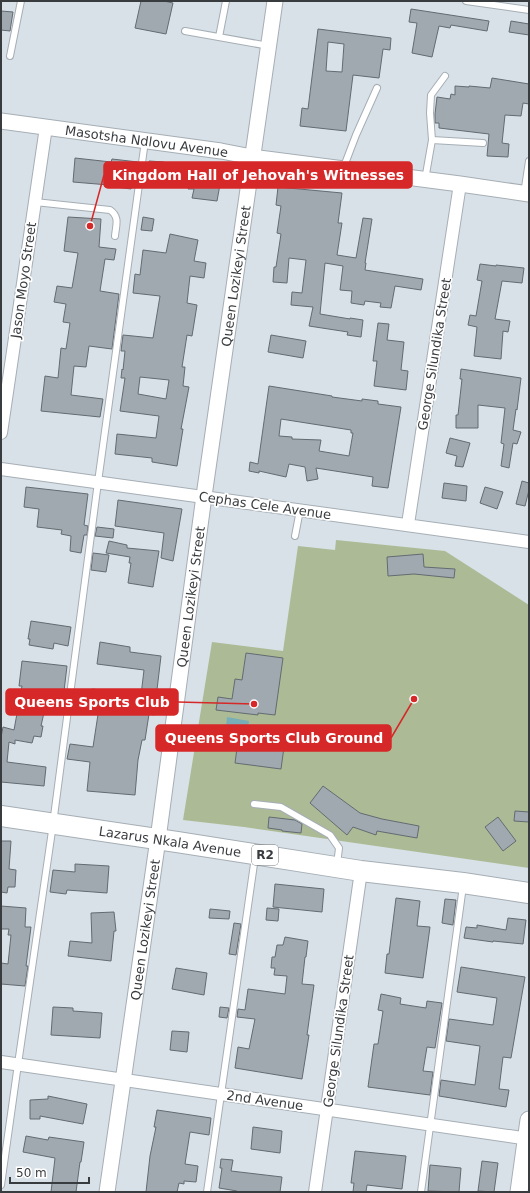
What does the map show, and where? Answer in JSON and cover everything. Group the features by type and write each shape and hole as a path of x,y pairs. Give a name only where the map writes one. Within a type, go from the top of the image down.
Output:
{"highway":[{"name":"Lazarus Nkala Avenue","path":"1,816 361,871 463,883 529,893"}],"main road":[{"path":"519,1192 528,1139 529,1120"}],"street":[{"name":"Queen Lozikeyi Street","path":"107,1192 275,1"},
{"name":"Masotsha Ndlovu Avenue","path":"1,121 527,194"},
{"name":"Jason Moyo Street","path":"1,433 46,127"},
{"name":"George Silundika Street","path":"408,524 460,184"},
{"name":"Cephas Cele Avenue","path":"1,469 408,524 529,542"},
{"name":"George Silundika Street","path":"315,1192 361,871"},
{"name":"2nd Avenue","path":"1,1062 528,1139"}],"lane":[{"path":"10,56 21,1"},
{"path":"220,37 226,1"},
{"path":"466,1 529,10"},
{"path":"185,31 269,46"},
{"path":"426,180 432,140 430,113 431,95 445,76"},
{"path":"343,169 377,88"},
{"path":"432,140 483,143"},
{"path":"1,1185 53,824 145,141"},
{"path":"527,194 529,161"},
{"path":"34,202 110,210 115,213 117,218 115,236"},
{"path":"295,536 300,510"},
{"path":"254,804 281,807 330,835 339,848 336,867"},
{"path":"207,1192 255,854"},
{"path":"421,1192 463,883"}],"green space":[{"path":"336,540 445,551 529,605 529,868 244,827 183,820 212,642 283,651 298,546 335,550"}],"water":[{"path":"227,717 249,721 247,731 226,727"}],"building":[{"path":"141,1 164,1 173,3 166,34 135,28"},
{"path":"411,9 489,21 487,31 451,25 450,28 439,26 432,57 412,53 417,23 409,22"},
{"path":"1,11 13,12 10,31 1,30"},
{"path":"511,21 529,24 529,35 509,32"},
{"path":"318,29 391,38 390,50 383,49 379,78 353,75 346,131 300,126 302,108 308,109","holes":["328,42 344,44 342,72 326,71"]},
{"path":"492,78 529,84 529,104 523,103 521,116 505,115 502,143 509,144 508,157 487,156 489,134 439,128 439,123 435,123 437,97 450,99 451,94 455,95 455,86 490,88"},
{"path":"75,158 111,162 112,159 138,162 136,172 133,172 131,189 108,186 109,185 73,182"},
{"path":"149,161 164,162 162,183 152,182 152,173 145,173 146,163 149,164"},
{"path":"203,166 223,168 217,201 192,198 194,189 188,189 190,181 183,180 184,171 202,174"},
{"path":"278,187 342,193 338,223 342,223 337,255 356,258 363,218 372,219 365,270 423,279 421,290 395,286 391,308 380,307 381,303 365,301 364,305 351,303 352,291 340,290 343,266 325,263 320,314 363,320 361,337 347,335 348,332 309,326 313,307 291,305 292,292 302,293 306,260 289,258 287,283 273,282 274,267 276,267 281,234 277,233 281,206 276,205"},
{"path":"68,217 101,219 99,247 116,249 114,260 105,259 100,291 119,294 112,349 89,346 86,367 74,366 71,395 103,399 100,417 41,411 45,376 58,378 61,348 66,349 70,323 63,322 66,304 54,302 57,286 72,288 78,253 64,251"},
{"path":"143,217 154,219 152,231 141,230"},
{"path":"170,234 198,240 194,261 206,263 204,278 190,276 187,303 197,305 192,336 187,335 182,367 185,367 183,386 189,387 181,429 183,429 177,466 152,462 152,458 115,454 117,434 156,438 159,416 120,411 125,378 121,378 125,351 121,351 123,335 153,338 160,296 133,293 135,274 140,275 143,250 166,253","holes":["140,377 169,380 166,399 138,394"]},
{"path":"480,264 524,268 522,283 502,281 495,319 510,321 508,332 503,331 501,359 474,356 477,327 468,325 470,315 476,316 482,281 477,280"},
{"path":"378,323 389,324 387,340 404,342 401,370 408,371 406,390 374,386 377,361 373,361"},
{"path":"271,335 306,341 303,358 268,352"},
{"path":"461,369 521,378 513,430 521,432 517,444 513,443 509,468 501,466 504,444 501,443 505,408 478,405 478,428 456,428 456,415 458,415 462,379 460,379"},
{"path":"269,386 332,397 362,401 362,399 378,401 378,404 401,407 388,488 372,486 373,477 316,468 318,479 307,481 305,467 289,464 286,477 259,471 259,473 249,471 250,462 258,464","holes":["281,419 351,430 351,433 353,433 349,456 319,451 321,440 292,439 292,437 279,436"]},
{"path":"450,438 470,443 463,467 455,466 457,456 446,453"},
{"path":"522,481 529,483 525,506 516,504"},
{"path":"444,483 467,486 466,501 442,498"},
{"path":"26,487 88,494 84,525 88,526 87,535 84,535 81,553 70,551 71,536 61,534 62,530 37,527 39,509 24,507"},
{"path":"485,487 503,492 497,509 480,503"},
{"path":"118,500 182,509 173,561 161,558 164,533 115,526"},
{"path":"97,527 114,529 113,538 95,536"},
{"path":"109,541 127,545 127,548 159,551 153,587 128,583 131,563 129,563 130,557 106,553"},
{"path":"93,553 109,555 106,572 91,570"},
{"path":"423,554 424,567 455,569 454,578 414,574 388,576 387,557"},
{"path":"31,621 71,627 68,646 54,643 53,649 29,645 30,639 28,639"},
{"path":"100,642 130,647 130,652 161,656 154,715 149,714 145,740 142,740 138,760 135,795 87,791 90,762 67,759 70,744 93,747 99,708 89,707 92,689 141,695 144,670 97,664"},
{"path":"246,653 283,658 275,715 258,713 258,715 216,710 218,697 232,699 235,679 242,680"},
{"path":"22,661 67,666 64,691 49,690 41,726 43,726 41,737 34,736 32,743 15,740 15,744 9,742 7,762 46,767 44,786 1,782 1,737 3,727 14,730 22,686 19,686"},
{"path":"238,741 284,747 281,769 235,763"},
{"path":"323,786 360,813 419,826 417,838 377,831 376,835 353,827 347,835 310,803"},
{"path":"515,811 529,812 529,822 514,821"},
{"path":"269,817 295,820 302,824 301,833 268,828"},
{"path":"498,817 516,841 503,851 485,827"},
{"path":"1,841 11,841 9,869 16,870 15,887 8,887 7,893 1,892"},
{"path":"75,864 109,866 107,893 67,890 66,894 50,892 53,870 75,872"},
{"path":"275,884 324,889 322,912 273,907"},
{"path":"396,898 420,901 417,926 430,927 423,978 385,973 387,954 389,954"},
{"path":"445,899 456,900 453,925 442,923"},
{"path":"1,906 26,908 25,927 31,927 25,986 1,984 1,963 8,964 11,935 8,935 9,929 1,929"},
{"path":"267,908 279,909 278,921 266,920"},
{"path":"210,909 230,911 229,919 209,918"},
{"path":"114,912 116,931 114,931 111,961 68,956 70,941 92,943 91,913"},
{"path":"508,918 526,920 523,944 464,938 466,927 477,928 477,925 506,930"},
{"path":"234,923 241,924 236,955 229,954"},
{"path":"285,937 308,941 302,984 314,985 307,1035 309,1035 302,1079 235,1068 238,1047 249,1049 255,1019 237,1017 238,1009 245,1010 248,989 285,994 287,976 274,975 275,968 271,968 272,957 275,957 277,945 283,945"},
{"path":"461,967 525,977 511,1058 503,1057 499,1089 509,1090 506,1107 439,1096 441,1080 475,1085 480,1046 446,1041 449,1019 493,1025 497,998 457,992"},
{"path":"176,968 207,973 204,995 172,989"},
{"path":"381,994 401,998 400,1004 426,1008 427,1001 442,1003 435,1048 427,1047 423,1071 433,1072 430,1095 368,1087 374,1044 378,1044 383,1011 378,1010"},
{"path":"53,1007 73,1008 73,1011 102,1013 100,1038 51,1035"},
{"path":"220,1007 229,1008 227,1018 219,1017"},
{"path":"172,1031 189,1032 187,1052 170,1050"},
{"path":"48,1096 87,1104 83,1124 40,1116 40,1119 30,1119 30,1100 48,1099"},
{"path":"157,1110 211,1118 209,1135 190,1132 185,1164 198,1166 196,1182 184,1181 184,1184 179,1183 177,1192 146,1192 150,1156 156,1127 154,1127"},
{"path":"253,1127 282,1131 280,1153 251,1149"},
{"path":"26,1136 48,1140 49,1137 84,1142 76,1192 51,1192 55,1158 23,1152"},
{"path":"355,1151 406,1156 402,1189 367,1185 366,1192 353,1192 354,1183 351,1183"},
{"path":"221,1159 233,1160 231,1171 282,1177 280,1192 236,1192 237,1191 219,1188 222,1168 220,1168"},
{"path":"482,1161 498,1163 494,1192 478,1191"},
{"path":"430,1165 461,1168 459,1192 428,1191"}],"place":[{"name":"Kingdom Hall of Jehovah's Witnesses","path":"90,226"},
{"name":"Queens Sports Club Ground","path":"414,699"},
{"name":"Queens Sports Club","path":"254,704"}]}
